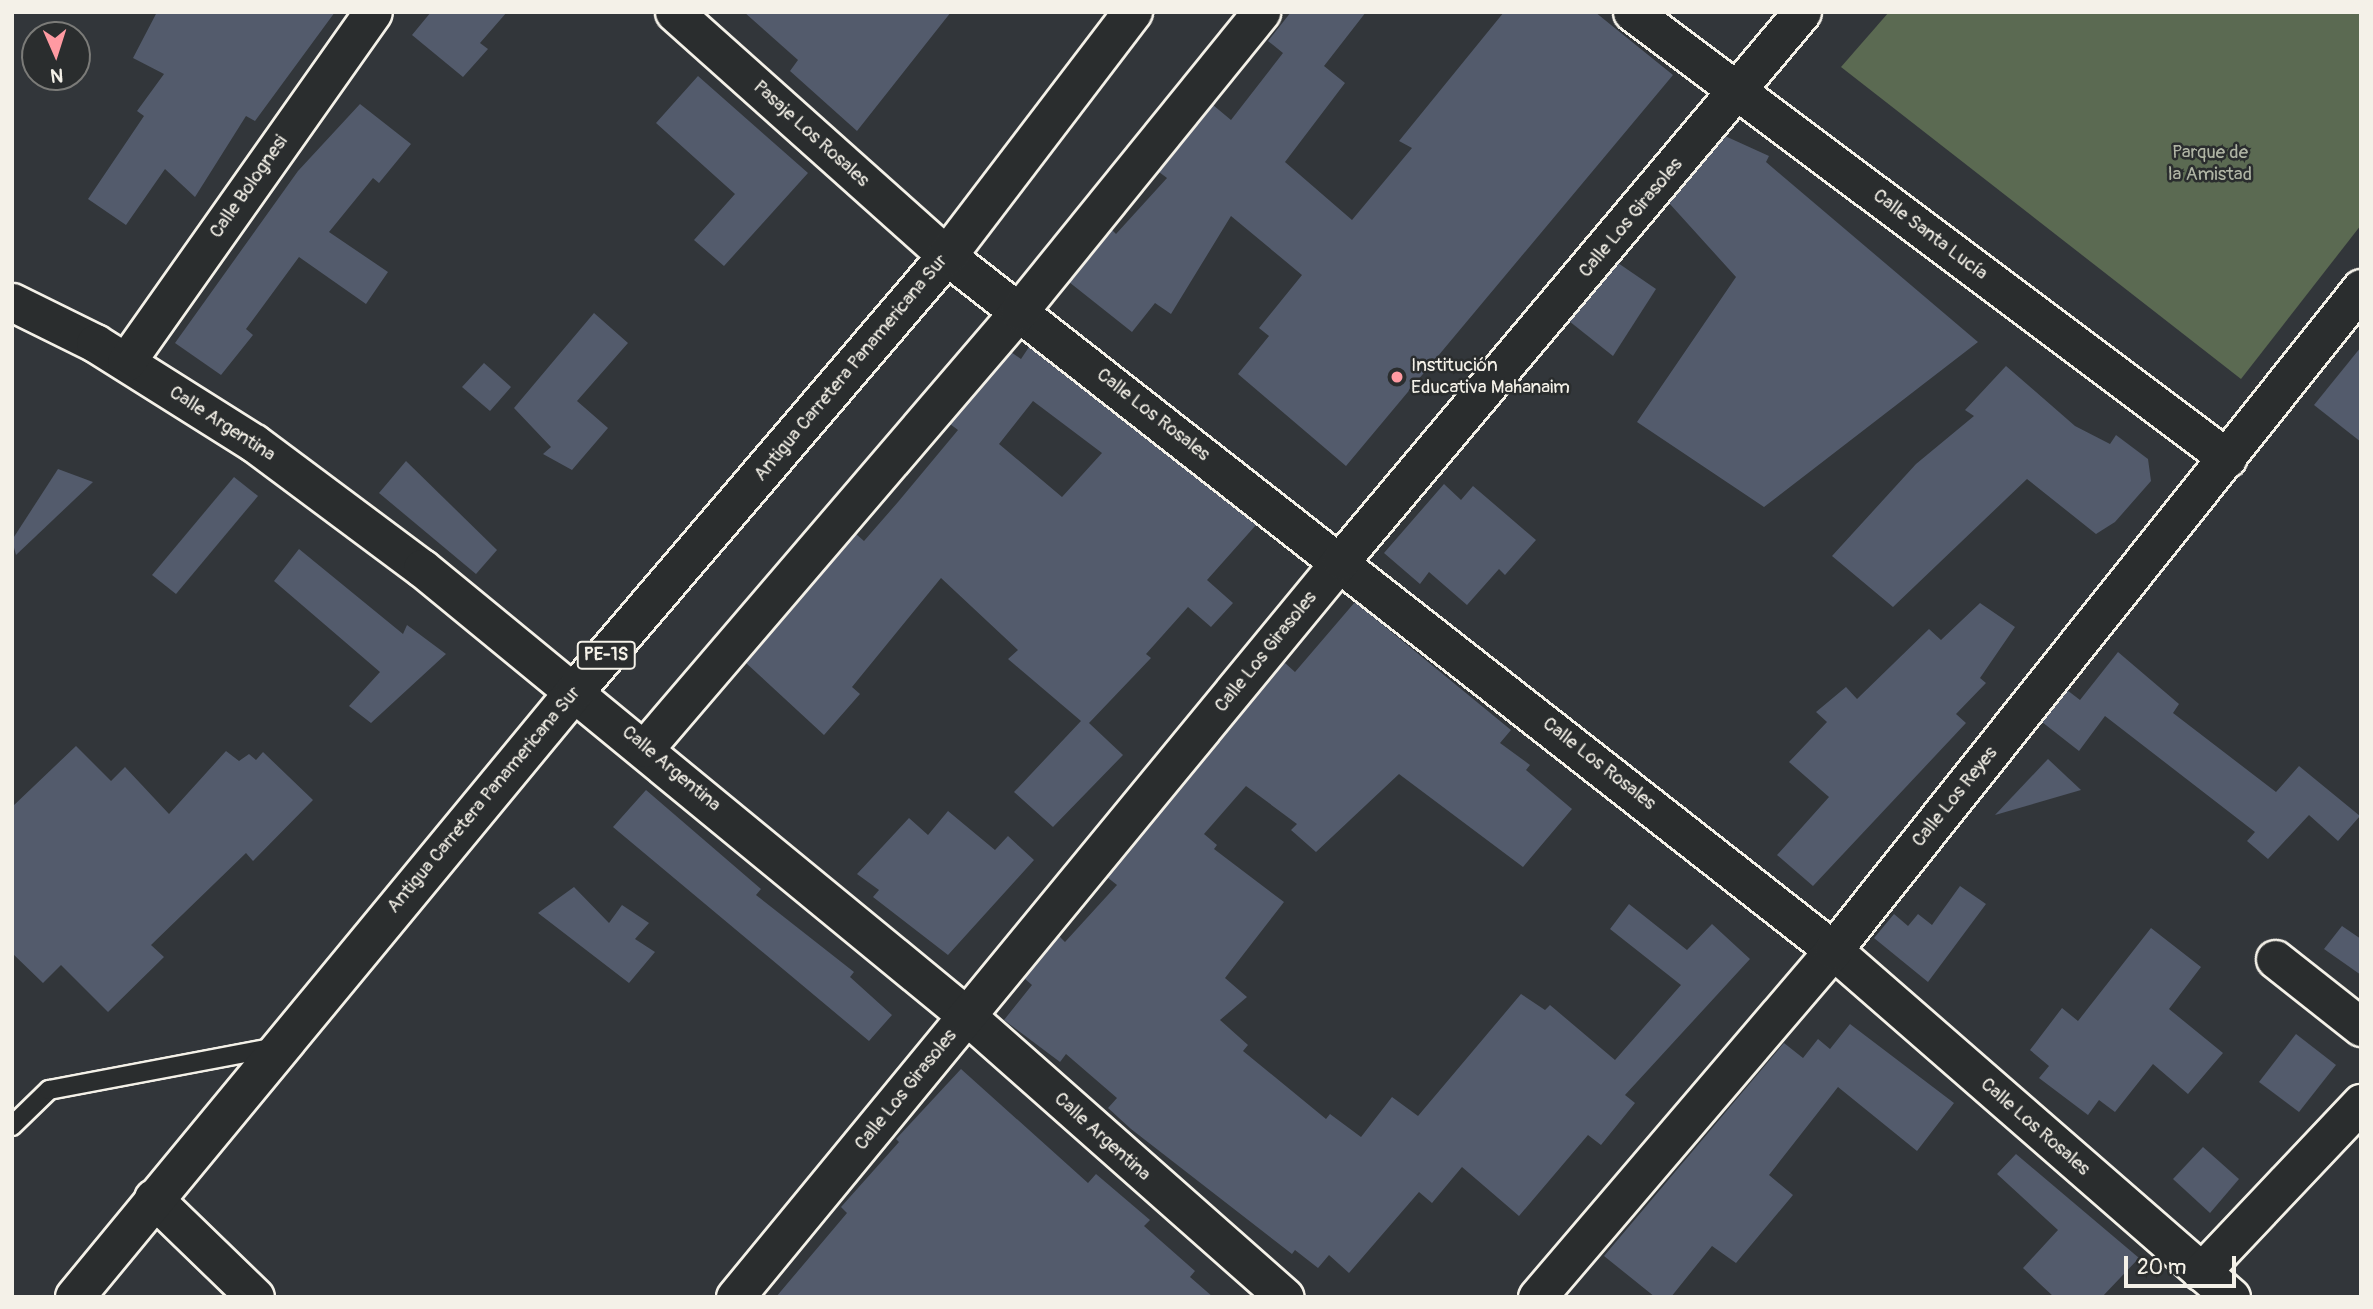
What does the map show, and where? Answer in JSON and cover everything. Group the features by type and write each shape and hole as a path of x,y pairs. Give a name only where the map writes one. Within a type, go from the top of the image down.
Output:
{"highway":[{"name":"Antigua Carretera Panamericana Sur","path":"75,1297 153,1198 576,690 947,256 1133,12"}],"street":[{"name":"Calle Bolognesi","path":"127,362 373,12"},
{"name":"Pasaje Los Rosales","path":"674,12 947,256"},
{"path":"645,748 1019,311 1261,12"},
{"name":"Calle Santa Lucía","path":"1632,12 2227,458"},
{"name":"Calle Los Girasoles","path":"736,1297 1341,560 1802,12"},
{"name":"Calle Los Rosales","path":"947,256 1341,560 1832,950 2231,1297"},
{"name":"Calle Los Reyes","path":"1536,1297 1832,950 2361,288"},
{"name":"Calle Argentina","path":"12,302 127,362 254,443 576,690 967,1016 1271,1293"},
{"path":"2275,959 2361,1027"},
{"path":"2201,1272 2361,1103"},
{"path":"153,1198 255,1297"}],"lane":[{"path":"12,1126 49,1090 279,1046"}],"green space":[{"name":"Parque de la Amistad","path":"1889,12 2361,12 2361,225 2241,379 1841,67"}],"building":[{"path":"157,12 335,12 255,121 246,116 195,197 165,169 126,225 88,199 144,116 137,111 164,74 133,58"},
{"path":"431,12 507,12 480,43 488,49 463,77 412,35"},
{"path":"744,12 951,12 857,131 790,71 798,60"},
{"path":"1291,12 1366,12 1324,66 1345,83 1285,162 1352,220 1412,148 1399,141 1504,12 1595,12 1673,75 1346,466 1238,374 1269,336 1259,328 1302,275 1231,216 1171,314 1155,303 1132,332 1069,282 1112,230 1116,234 1167,178 1159,172 1213,105 1231,120 1283,53 1268,41"},
{"path":"698,76 808,173 724,266 694,240 735,194 656,123"},
{"path":"360,104 411,144 379,183 373,178 329,232 388,272 366,304 299,257 246,329 253,335 221,375 175,343 298,171"},
{"path":"1725,136 1769,156 1766,162 1978,342 1764,507 1637,422 1736,277 1669,203"},
{"path":"1618,263 1656,289 1613,356 1569,321"},
{"path":"594,313 628,343 577,401 608,428 572,470 543,454 551,447 514,408"},
{"path":"1029,347 1256,525 1207,580 1233,603 1211,627 1188,607 1146,654 1151,658 1089,723 1123,755 1053,827 1014,792 1081,721 1008,659 1018,650 941,578 852,687 860,694 824,735 746,663 856,534 864,541 898,502 958,430 950,424 1011,352 1021,359","holes":["1033,401 1102,453 1062,497 999,444"]},
{"path":"2361,347 2361,442 2314,405"},
{"path":"484,363 511,387 490,411 462,387"},
{"path":"2006,366 2075,426 2110,444 2116,435 2148,459 2151,481 2115,522 2096,534 2027,479 1893,607 1832,556 1916,464 1974,416 1965,410"},
{"path":"406,461 497,550 476,574 379,493"},
{"path":"58,469 93,482 16,555 12,540"},
{"path":"234,477 258,496 176,594 152,575"},
{"path":"1444,484 1461,500 1473,486 1536,540 1505,575 1499,569 1467,605 1429,572 1420,584 1384,553"},
{"path":"299,549 403,634 407,625 446,654 371,723 349,706 380,672 274,581"},
{"path":"1355,602 1511,730 1500,743 1530,765 1526,770 1572,809 1523,867 1399,774 1316,852 1291,830 1297,824 1246,786 1204,834 1217,845 1214,849 1284,902 1225,978 1247,997 1220,1020 1248,1045 1243,1051 1326,1119 1330,1114 1361,1137 1392,1097 1418,1116 1521,994 1545,1010 1550,1005 1615,1060 1681,985 1610,929 1629,904 1687,950 1712,924 1750,959 1625,1095 1635,1103 1601,1145 1588,1135 1519,1216 1462,1167 1432,1203 1419,1192 1349,1273 1329,1255 1318,1268 1295,1250 1292,1254 1131,1129 1108,1108 1117,1098 1066,1054 1060,1062 1004,1020 1032,985 1024,978 1059,936 1065,942 1117,885 1107,877 1274,674 1285,663 1295,672"},
{"path":"1980,603 2015,627 1980,678 1986,683 1956,714 1966,723 1813,886 1777,855 1829,797 1789,762 1827,722 1816,712 1846,687 1857,699 1929,629 1941,640"},
{"path":"2118,652 2179,704 2173,713 2276,792 2299,766 2360,816 2338,841 2309,815 2268,859 2247,841 2255,832 2105,716 2079,751 2042,722 2067,690 2080,700"},
{"path":"76,746 111,781 125,767 169,814 226,751 239,761 249,754 256,760 263,752 313,800 253,861 246,853 151,945 164,957 108,1012 61,965 43,983 12,953 12,807"},
{"path":"2048,759 2081,790 1995,815"},
{"path":"646,790 761,889 756,895 854,972 850,977 892,1015 869,1041 613,827"},
{"path":"948,811 995,850 1008,836 1034,860 948,955 873,897 879,890 857,874 909,818 928,835"},
{"path":"1960,886 1986,904 1928,982 1874,938 1894,914 1908,926 1918,914 1932,925"},
{"path":"574,887 609,923 622,905 649,923 635,939 655,952 629,983 538,913"},
{"path":"2342,926 2361,939 2361,975 2324,949"},
{"path":"2151,928 2201,967 2169,1009 2223,1053 2188,1094 2153,1064 2115,1112 2099,1100 2088,1115 2039,1078 2049,1066 2030,1050 2062,1008 2078,1021"},
{"path":"1850,1024 1954,1103 1917,1151 1838,1087 1769,1175 1793,1195 1736,1263 1712,1246 1671,1297 1655,1297 1604,1256 1784,1043 1803,1058 1818,1039 1830,1049"},
{"path":"2296,1034 2336,1065 2299,1112 2259,1082"},
{"path":"961,1069 1088,1183 1096,1174 1150,1220 1144,1226 1195,1271 1190,1277 1213,1297 776,1297 847,1213 841,1207 899,1142 896,1139"},
{"path":"2203,1147 2239,1179 2210,1213 2173,1179"},
{"path":"2016,1154 2139,1258 2102,1297 2054,1297 2023,1268 2058,1230 1997,1174"}],"place":[{"name":"Institución Educativa Mahanaim","path":"1397,377"}]}
